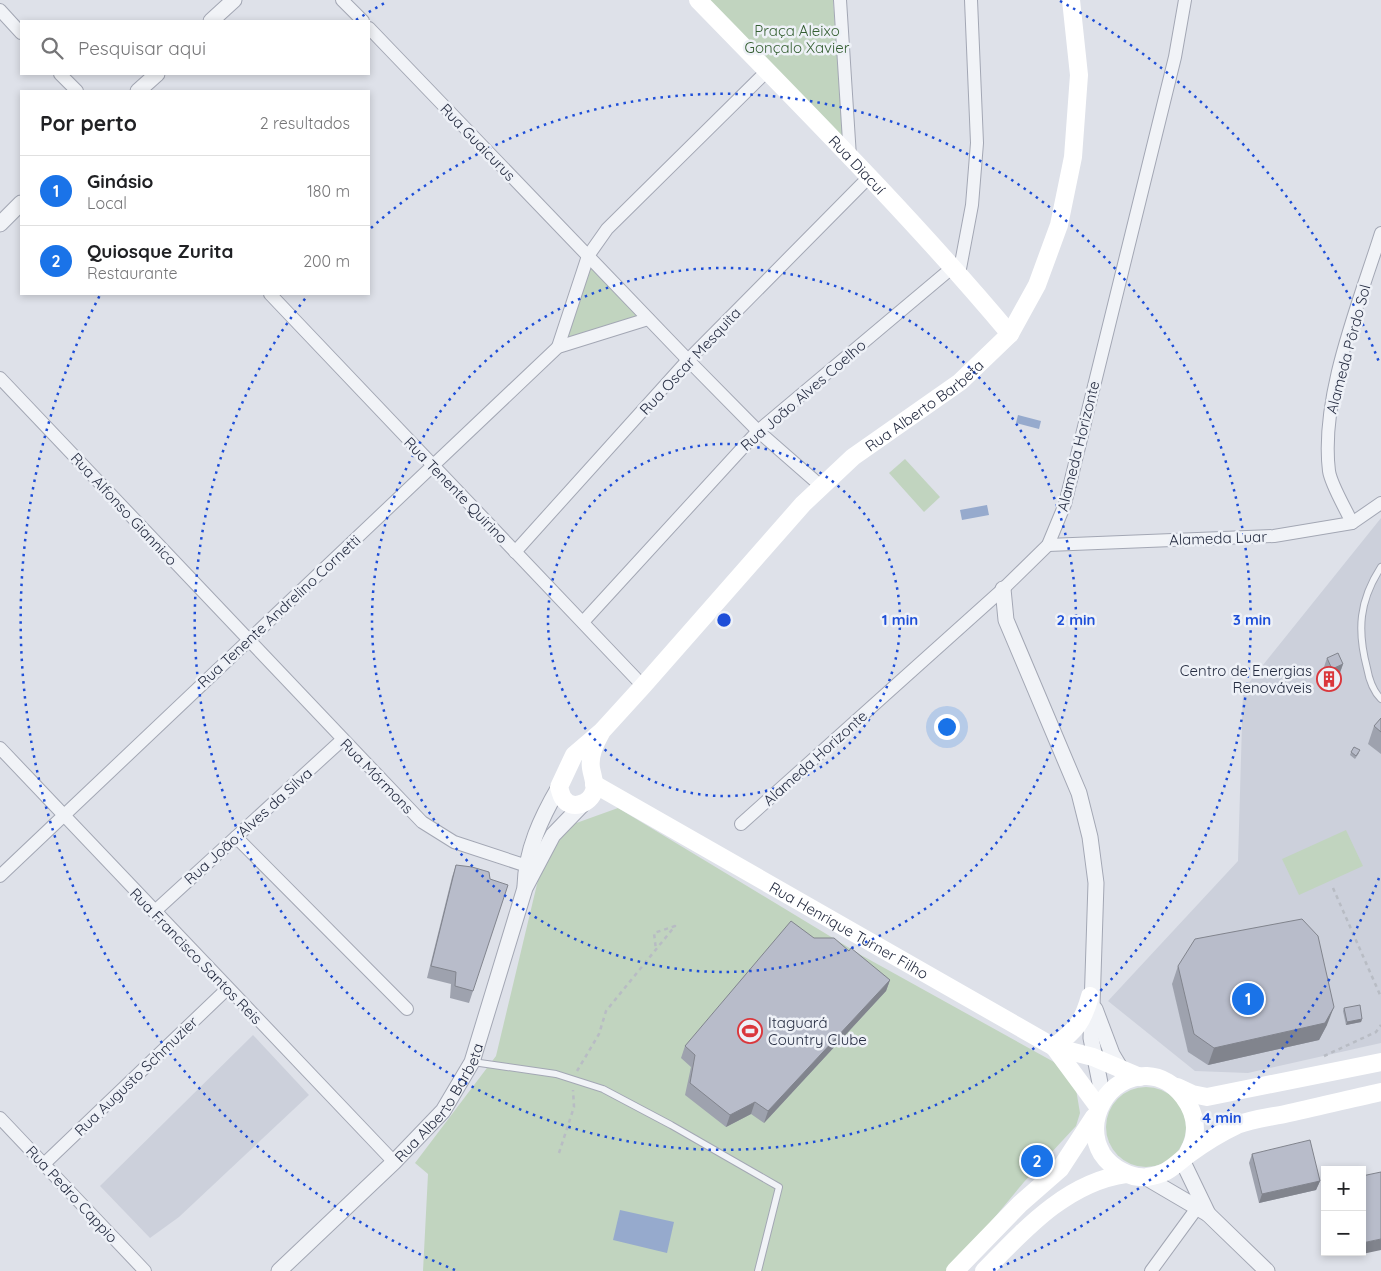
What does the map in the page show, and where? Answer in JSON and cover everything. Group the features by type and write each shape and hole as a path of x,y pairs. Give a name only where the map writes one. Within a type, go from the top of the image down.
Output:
{"main road":[{"name":"Rua Alberto Barbeta","path":"602,730 803,504 853,457 960,382 1010,334 1037,285 1059,226 1073,157 1079,75 1071,0"},
{"name":"Rua Diacuí","path":"702,2 766,72 870,176 1010,334"},
{"path":"602,730 574,755 561,782 563,799 571,804 612,806 642,813"},
{"path":"583,804 590,799 594,784 590,765 593,748 602,730"},
{"path":"561,782 574,770 586,772 594,784 642,813"},
{"name":"Rua Henrique Turner Filho","path":"642,813 1054,1047 1093,1057 1140,1077"},
{"path":"1054,1047 1072,1033 1084,1018 1090,996"},
{"name":"Rua Henrique Turner Filho","path":"1054,1047 1099,1107"},
{"path":"955,1271 1020,1204 1060,1169 1099,1107 1127,1080 1149,1076 1192,1094 1207,1097 1381,1062"},
{"path":"1171,1084 1187,1100 1194,1115 1194,1137 1184,1157"},
{"path":"984,1271 1045,1213 1074,1190 1106,1176 1126,1174 1145,1177 1165,1173 1212,1138 1239,1124 1381,1092"},
{"path":"1099,1107 1095,1134 1102,1153 1110,1164 1126,1174"}],"street":[{"path":"213,20 234,0"},
{"path":"342,0 362,20"},
{"path":"840,0 850,156"},
{"path":"956,271 972,204 977,143 971,0"},
{"name":"Alameda Horizonte","path":"741,824 1003,589 1048,545 1065,504 1175,57 1185,0"},
{"path":"0,10 20,32"},
{"name":"Rua Guaicurus","path":"370,29 758,431 822,487"},
{"path":"558,347 588,256 607,229 766,72"},
{"path":"61,75 76,90"},
{"path":"139,90 156,75"},
{"name":"Rua Oscar Mesquita","path":"515,552 688,360 870,176"},
{"path":"0,224 20,204"},
{"name":"Alameda Pôrdo Sol","path":"1352,523 1329,472 1329,420 1345,349 1381,233"},
{"name":"Rua João Alves Coelho","path":"583,622 758,431 956,271"},
{"name":"Rua Tenente Quirino","path":"271,295 643,686"},
{"path":"558,347 648,318"},
{"name":"Rua Tenente Andrelino Cornetti","path":"0,876 558,347"},
{"name":"Rua Alfonso Giannico","path":"0,378 248,641"},
{"name":"Alameda Luar","path":"1048,545 1274,536 1352,523 1381,502"},
{"path":"1003,589 1006,620 1079,793 1090,837 1096,883 1090,996 1093,1057 1099,1107"},
{"name":"Rua Mórmons","path":"248,641 422,822 454,842 531,868"},
{"name":"Rua João Alves da Silva","path":"154,912 342,740"},
{"name":"Rua Francisco Santos Reis","path":"0,748 154,912 394,1162"},
{"path":"531,868 535,834 561,782"},
{"path":"531,868 553,835 583,804"},
{"path":"236,837 407,1010"},
{"name":"Rua Alberto Barbeta","path":"279,1271 394,1162 443,1111 472,1062 531,868"},
{"name":"Rua Augusto Schmuzier","path":"44,1164 227,988"},
{"path":"1090,996 1112,1054 1121,1069"},
{"name":"Rua Pedro Cappio","path":"0,1118 145,1271"},
{"path":"1184,1157 1203,1211"},
{"path":"1145,1177 1203,1211 1267,1271"},
{"path":"1151,1271 1203,1211"}],"lane":[{"path":"1381,567 1371,583 1360,620 1361,648 1375,693 1381,699"},
{"path":"472,1062 556,1074 603,1089 779,1187 758,1271"}],"path":[{"path":"1333,888 1381,997"},
{"path":"559,1153 574,1107 572,1079 599,1034 606,1011 656,950 675,926 654,933 656,950"},
{"path":"1322,1057 1376,1032 1381,1025"}],"shaded area":[{"path":"1381,518 1381,1043 1248,1073 1195,1071 1108,1001 1238,861 1243,690"},
{"path":"253,1035 309,1095 179,1217 150,1238 100,1186"}],"green space":[{"name":"Praça Aleixo Gonçalo Xavier","path":"709,0 833,0 844,141"},
{"path":"589,260 645,320 561,343"},
{"path":"905,459 940,497 924,512 889,473"},
{"name":"Itaguará Country Clube","path":"618,808 861,955 1054,1062 1076,1089 1080,1113 1076,1126 1024,1182 950,1271 423,1271 428,1174 415,1163 496,1056 543,859 568,826"},
{"path":"1346,830 1363,866 1299,895 1282,859"},
{"path":"1146,1087 1161,1090 1174,1099 1183,1112 1186,1127 1183,1142 1174,1155 1161,1164 1146,1167 1131,1164 1118,1155 1109,1142 1106,1127 1109,1112 1118,1099 1131,1090"}],"water":[{"path":"1018,415 1041,421 1039,429 1016,423"},
{"path":"987,505 989,515 962,520 960,510"},
{"path":"620,1210 674,1222 667,1253 613,1240"}],"building":[{"path":"1338,653 1343,664 1332,669 1327,658"},
{"path":"1381,718 1381,732 1374,726"},
{"path":"1354,747 1360,750 1356,756 1351,752"},
{"path":"456,865 489,872 490,879 508,885 473,991 455,986 456,972 431,966"},
{"path":"1302,919 1318,936 1334,1007 1325,1023 1214,1048 1194,1034 1178,966 1195,939"},
{"path":"791,921 814,938 834,938 849,951 851,948 890,980 768,1111 755,1102 730,1115 690,1083 695,1055 685,1046"},
{"path":"1360,1005 1362,1019 1347,1022 1344,1008"},
{"path":"1310,1140 1320,1181 1262,1194 1252,1154"},
{"path":"1037,1153 1047,1163 1039,1173 1028,1164"},
{"path":"1381,1172 1381,1239 1366,1242 1366,1211 1366,1175"}],"place":[{"name":"Centro de Energias Renováveis","path":"1329,679"},
{"name":"Ginásio","path":"1248,999"},
{"name":"Itaguará Country Clube","path":"750,1031"},
{"name":"Quiosque Zurita","path":"1037,1161"}]}
